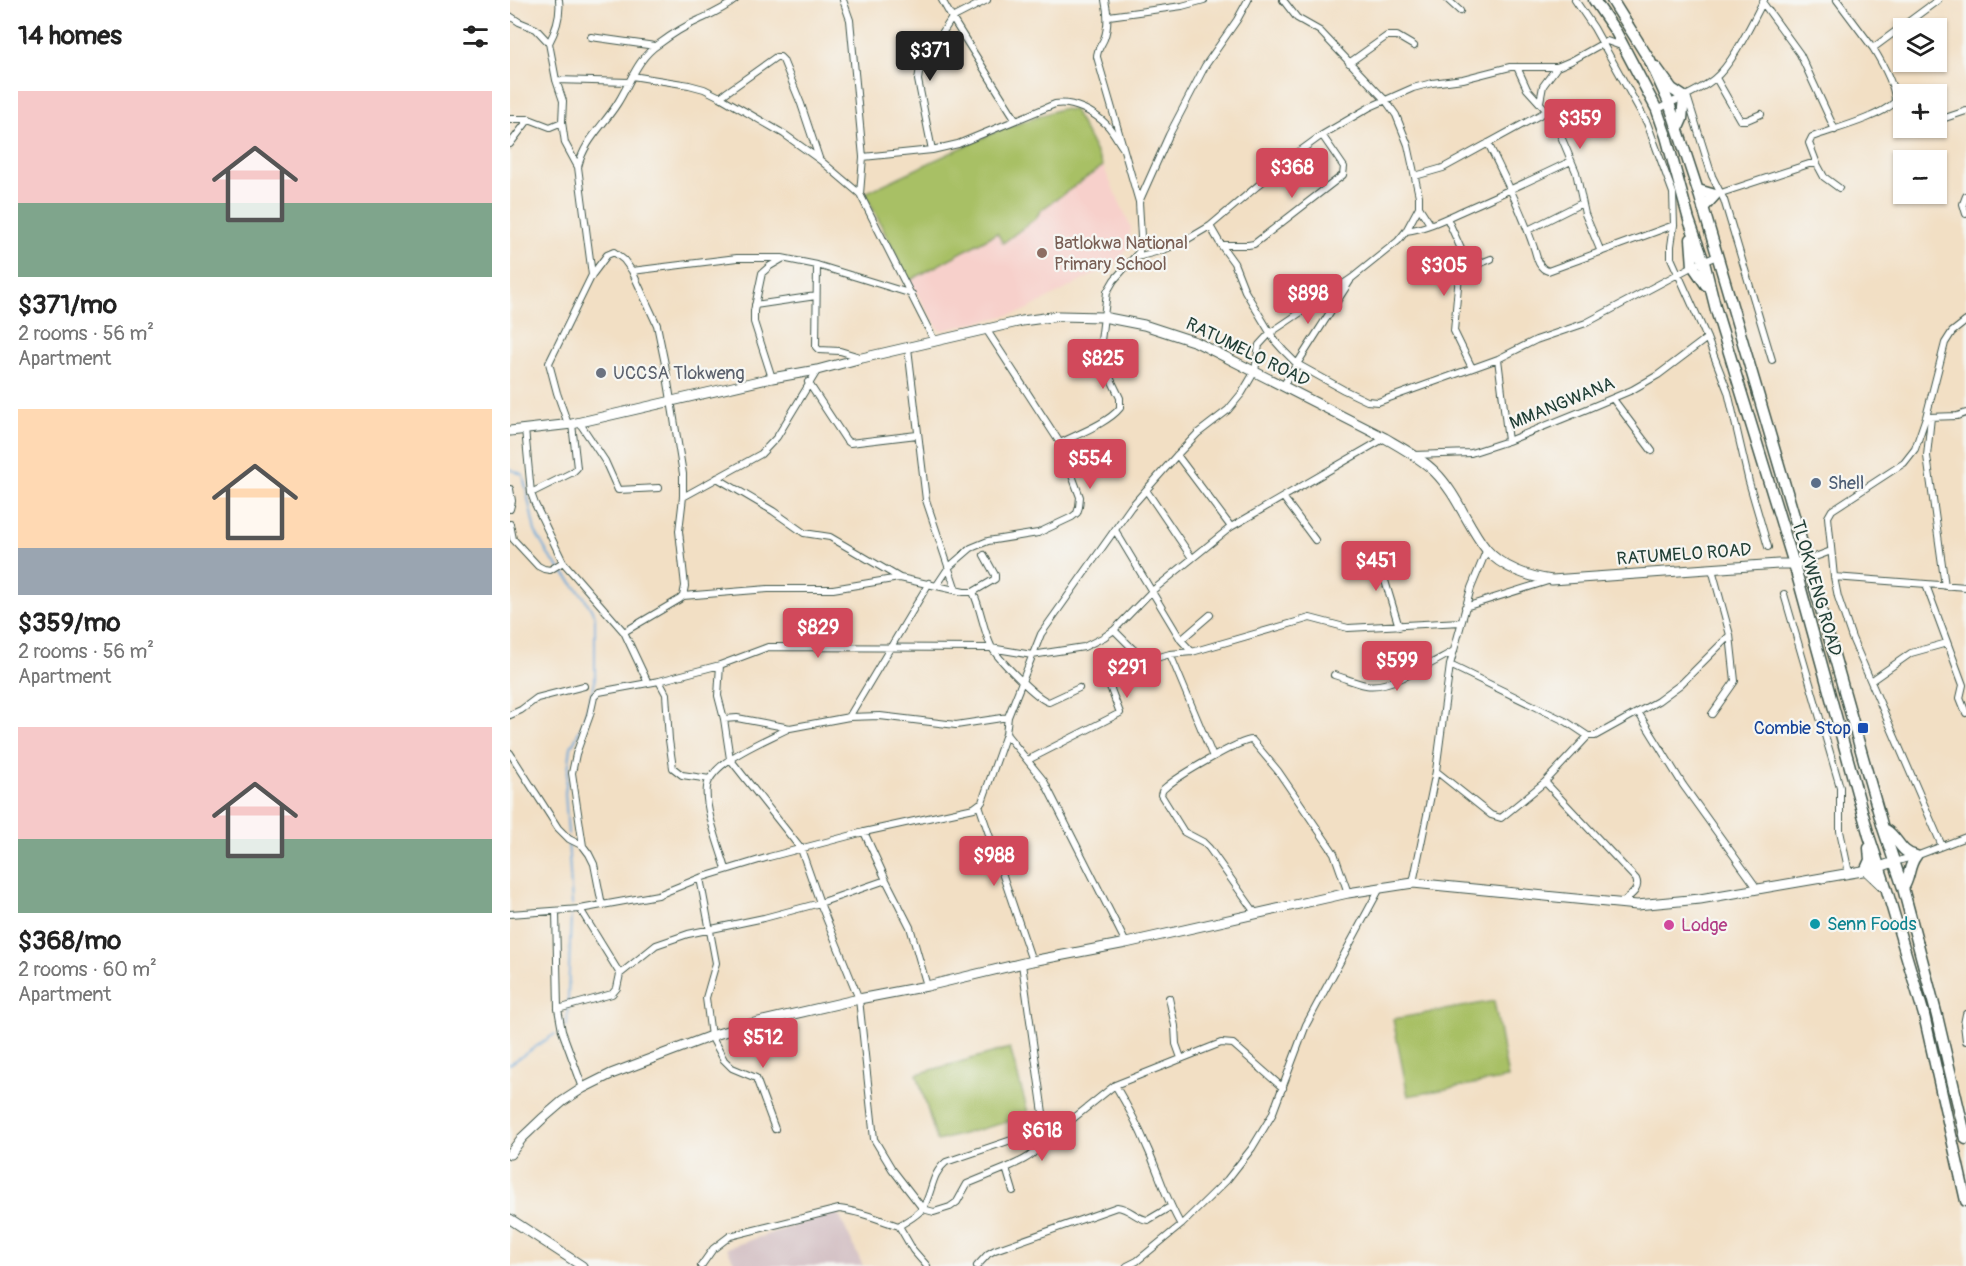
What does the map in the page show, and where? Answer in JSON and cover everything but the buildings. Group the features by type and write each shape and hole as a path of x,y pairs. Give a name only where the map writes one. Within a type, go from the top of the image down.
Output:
{"main road":[{"name":"TLOKWENG ROAD","path":"1594,0 1629,55 1657,110 1666,136 1689,220 1704,262 1716,310 1794,564 1869,836 1924,1015 1966,1195"},
{"name":"TLOKWENG ROAD","path":"1612,0 1650,61 1669,103 1698,190 1808,560 1883,828 1903,888 1937,1016 1966,1139"},
{"path":"1650,61 1659,69 1672,89 1686,96 1678,129"},
{"path":"1698,190 1718,194"},
{"path":"1703,208 1718,194"},
{"path":"1689,220 1693,266 1701,275 1711,294 1716,310"},
{"path":"1883,828 1891,832 1905,852 1916,856 1910,866 1907,883 1903,888"},
{"path":"1869,836 1868,844 1871,854 1866,870 1883,885 1888,898"}],"street":[{"path":"549,43 558,21 559,0"},
{"path":"578,166 582,151 611,113 641,61 656,46 699,20 718,12 735,0"},
{"path":"942,0 1016,120"},
{"path":"932,150 918,80 920,67 951,18 987,0"},
{"path":"1060,444 1101,422 1120,408 1120,398 1101,358 1103,317 1107,292 1114,280 1137,257 1142,245 1139,202 1097,57 1097,50 1105,35 1109,16 1104,0"},
{"path":"1109,16 1182,6 1204,0"},
{"path":"1139,202 1186,99 1248,0"},
{"path":"1448,0 1460,11"},
{"path":"1575,0 1604,42 1647,123 1673,193 1674,225 1670,252 1707,338 1735,416 1749,482 1768,547"},
{"path":"1836,0 1873,48 1885,69 1895,95 1895,102 1889,107 1835,130 1812,137 1809,141 1824,177 1839,188"},
{"path":"1873,48 1938,0"},
{"path":"845,1 850,20 863,157 860,195"},
{"path":"1657,110 1716,78 1731,58 1763,1 1800,54 1835,130"},
{"path":"510,914 580,909 658,895 726,869 864,832 974,808 985,798 1006,734 1008,717 1041,634 1115,530 1177,454 1198,433 1228,410 1256,371 1257,347 1270,333 1352,278 1398,241 1419,207 1415,176 1403,130 1386,101 1320,31 1297,18 1286,2"},
{"path":"1137,257 1171,246 1210,226 1293,156 1322,135 1352,116 1413,88 1463,79 1495,70 1517,67 1557,67 1571,62 1604,42 1609,29 1604,15"},
{"path":"510,16 536,29 549,43 556,80 563,101 562,122 565,143 578,166 592,275"},
{"path":"1349,63 1387,36 1397,36 1414,46"},
{"path":"591,38 656,46"},
{"path":"1604,42 1621,45 1629,55"},
{"path":"720,97 776,57 780,57 801,104 820,160"},
{"path":"1517,67 1531,95 1547,111 1571,160 1580,184 1584,214 1601,252"},
{"path":"1540,102 1541,90 1557,67"},
{"path":"1716,78 1740,120 1747,120 1761,114"},
{"path":"556,80 630,79 689,85 720,97 784,134 820,160 860,195 936,342"},
{"path":"1686,96 1772,360"},
{"path":"863,157 932,150 958,144 1061,103 1077,106 1106,124 1123,148"},
{"path":"1415,176 1443,168 1547,111"},
{"path":"1947,117 1966,111"},
{"path":"510,119 528,119 550,127 562,122"},
{"path":"510,144 528,119"},
{"path":"1221,245 1254,244 1343,175 1344,167 1322,135"},
{"path":"1488,143 1528,230 1539,264 1545,270 1548,271 1674,225"},
{"path":"1406,231 1447,218 1571,160"},
{"path":"1718,194 1799,166 1817,164"},
{"path":"1966,196 1963,204 1966,214"},
{"path":"1528,230 1582,203"},
{"path":"1419,207 1430,224"},
{"path":"1447,218 1466,260 1458,280 1454,331 1472,368"},
{"path":"1210,226 1234,263 1242,284 1270,333 1283,350 1297,364 1344,390 1372,402 1378,402 1498,359 1536,340 1586,323 1693,266 1717,256"},
{"path":"659,488 618,490 605,461 573,423 557,393 549,363 592,275 608,255 614,252 632,271 657,325 665,364 683,474 680,531 685,586 683,596"},
{"path":"632,271 737,258 782,258 817,265 912,294"},
{"path":"772,378 754,322 755,305 762,273 782,258"},
{"path":"1461,271 1491,260"},
{"path":"817,265 817,349 847,353 862,358"},
{"path":"1283,386 1352,278"},
{"path":"755,305 816,296"},
{"name":"RATUMELO ROAD","path":"510,431 573,423 671,402 1022,321 1059,316 1103,317 1144,325 1196,342 1256,371 1414,455 1442,480 1487,549 1520,572 1552,580 1794,564 1808,560"},
{"path":"1945,586 1927,456 1929,417 1945,343 1952,332 1966,321"},
{"path":"937,585 949,567 963,554 988,541 1038,533 1077,513 1080,497 1060,444 986,329"},
{"name":"MMANGWANA","path":"1414,455 1471,453 1508,441 1613,399 1668,369 1707,338"},
{"path":"908,348 926,500 956,590"},
{"path":"1498,359 1508,441"},
{"path":"683,497 761,454 770,446 817,370"},
{"path":"808,382 850,443 917,435"},
{"path":"1613,399 1652,451"},
{"path":"1929,417 1957,416 1966,413"},
{"path":"1929,417 1915,449 1907,460 1829,514 1831,551 1838,597 1852,638 1942,846"},
{"path":"531,493 577,468 573,423"},
{"path":"525,429 531,493 563,562 624,632 648,683"},
{"path":"602,905 594,864 583,846 573,773 576,754 594,697 601,691 659,681 720,665 768,647 991,648 1032,655 1084,646 1114,630 1152,591 1231,527 1385,438"},
{"path":"1177,454 1231,527"},
{"path":"717,478 773,511 804,533 830,537 900,578"},
{"path":"510,489 512,501 510,509"},
{"path":"1146,490 1192,558"},
{"path":"1283,497 1315,540"},
{"path":"510,524 511,539 538,566 550,570 563,562"},
{"path":"1115,530 1181,640 1192,652"},
{"path":"1413,883 1436,771 1450,665 1461,622 1487,549"},
{"path":"1376,551 1399,627"},
{"path":"1808,560 1831,551"},
{"path":"624,632 683,596 768,589 833,590 900,578 956,590 973,591 995,579 984,555"},
{"path":"1712,569 1730,636 1735,681 1712,714"},
{"path":"1834,577 1966,587"},
{"path":"1466,607 1552,580"},
{"path":"849,717 929,583"},
{"path":"1926,585 1963,685 1960,698 1966,713"},
{"path":"973,591 991,648 1040,699 1049,702 1080,688"},
{"path":"1784,594 1840,787 1840,831 1849,873"},
{"path":"1181,640 1210,615"},
{"path":"1028,760 1120,713 1109,684 1127,677 1149,660 1170,654 1192,652 1310,618 1348,628 1461,622"},
{"path":"1114,630 1133,649 1149,660"},
{"path":"1450,665 1567,722 1588,736 1595,736 1658,701 1681,684 1730,636"},
{"path":"1871,681 1911,653 1947,643"},
{"path":"1334,675 1368,686 1382,684 1406,677 1454,651"},
{"path":"1170,654 1213,757"},
{"path":"720,665 718,696 730,759 801,849 858,999 874,1139 892,1170 923,1209 934,1212 950,1207 957,1202 967,1184 1029,1158 1042,1142 1044,1120 1022,964"},
{"path":"659,681 666,694 666,717 673,768 682,775 710,779"},
{"path":"510,715 537,698 584,686"},
{"path":"1638,712 1683,785 1757,888"},
{"path":"726,869 707,804 707,788 716,770 730,759 790,728 849,717 880,716 956,725 1008,717"},
{"path":"724,718 737,718 790,728"},
{"path":"1006,734 1044,781 1126,943"},
{"path":"1436,771 1497,818 1525,800 1545,782 1588,736"},
{"path":"1256,914 1209,848 1203,842 1184,832 1161,797 1166,786 1246,740 1252,740 1278,771 1334,853 1348,893"},
{"path":"510,753 558,828 569,839 583,846"},
{"path":"1545,782 1636,879 1637,889 1622,903"},
{"path":"979,805 1032,961"},
{"path":"864,832 910,927 927,986"},
{"path":"510,1154 522,1138 542,1119 562,1101 583,1088 611,1074 711,1036 750,1024 1032,961 1126,943 1380,887 1413,883 1637,904 1700,899 1880,868 1966,837"},
{"path":"700,878 716,963 706,998 711,1036 724,1060 732,1068 756,1078 775,1128"},
{"path":"563,1007 612,994 620,974 656,945 820,903 886,880"},
{"path":"1127,1266 1137,1261 1181,1225 1227,1180 1252,1148 1272,1115 1306,1025 1380,887"},
{"path":"580,909 620,974"},
{"path":"556,911 563,1007 562,1031 583,1088"},
{"path":"1169,998 1180,1058"},
{"path":"1966,1014 1964,1024 1966,1041"},
{"path":"899,1226 923,1209 935,1176 946,1162 1044,1129 1059,1130 1115,1084 1221,1043 1228,1043 1238,1048 1283,1088"},
{"path":"1115,1084 1147,1147 1170,1208 1181,1225"},
{"path":"1006,1168 1014,1191"},
{"path":"976,1266 995,1250 1117,1207 1126,1208 1140,1219 1148,1220 1170,1208"},
{"path":"701,1266 713,1249 730,1236 839,1209 854,1210 876,1220 899,1226 916,1255 927,1266"},
{"path":"510,1219 582,1266"}],"shaded area":[{"name":"Batlokwa National Primary School","path":"1103,166 1131,227 1128,246 1120,261 1022,312 940,331 909,281 997,233 1002,242 1036,218 1041,210"},
{"path":"837,1211 863,1266 736,1266 727,1248"}],"green space":[{"path":"1060,109 1074,110 1103,166 1041,210 1036,218 1003,243 997,233 909,281 865,193 997,131"},
{"path":"1494,1001 1508,1078 1408,1096 1393,1019"},
{"path":"1010,1048 1029,1116 937,1141 917,1074"}],"waterway":[{"path":"510,469 523,475 535,531 549,556 584,597 595,616 595,682 583,724 571,747 565,793 568,834"},
{"path":"568,839 572,905"},
{"path":"567,1026 571,914"},
{"path":"510,1064 555,1034"}],"place":[{"name":"Batlokwa National Primary School","path":"1042,253"},
{"name":"UCCSA Tlokweng","path":"601,373"},
{"name":"Shell","path":"1816,483"},
{"name":"Combie Stop","path":"1863,728"},
{"name":"Senn Foods","path":"1815,924"},
{"name":"Lodge","path":"1669,925"}]}
